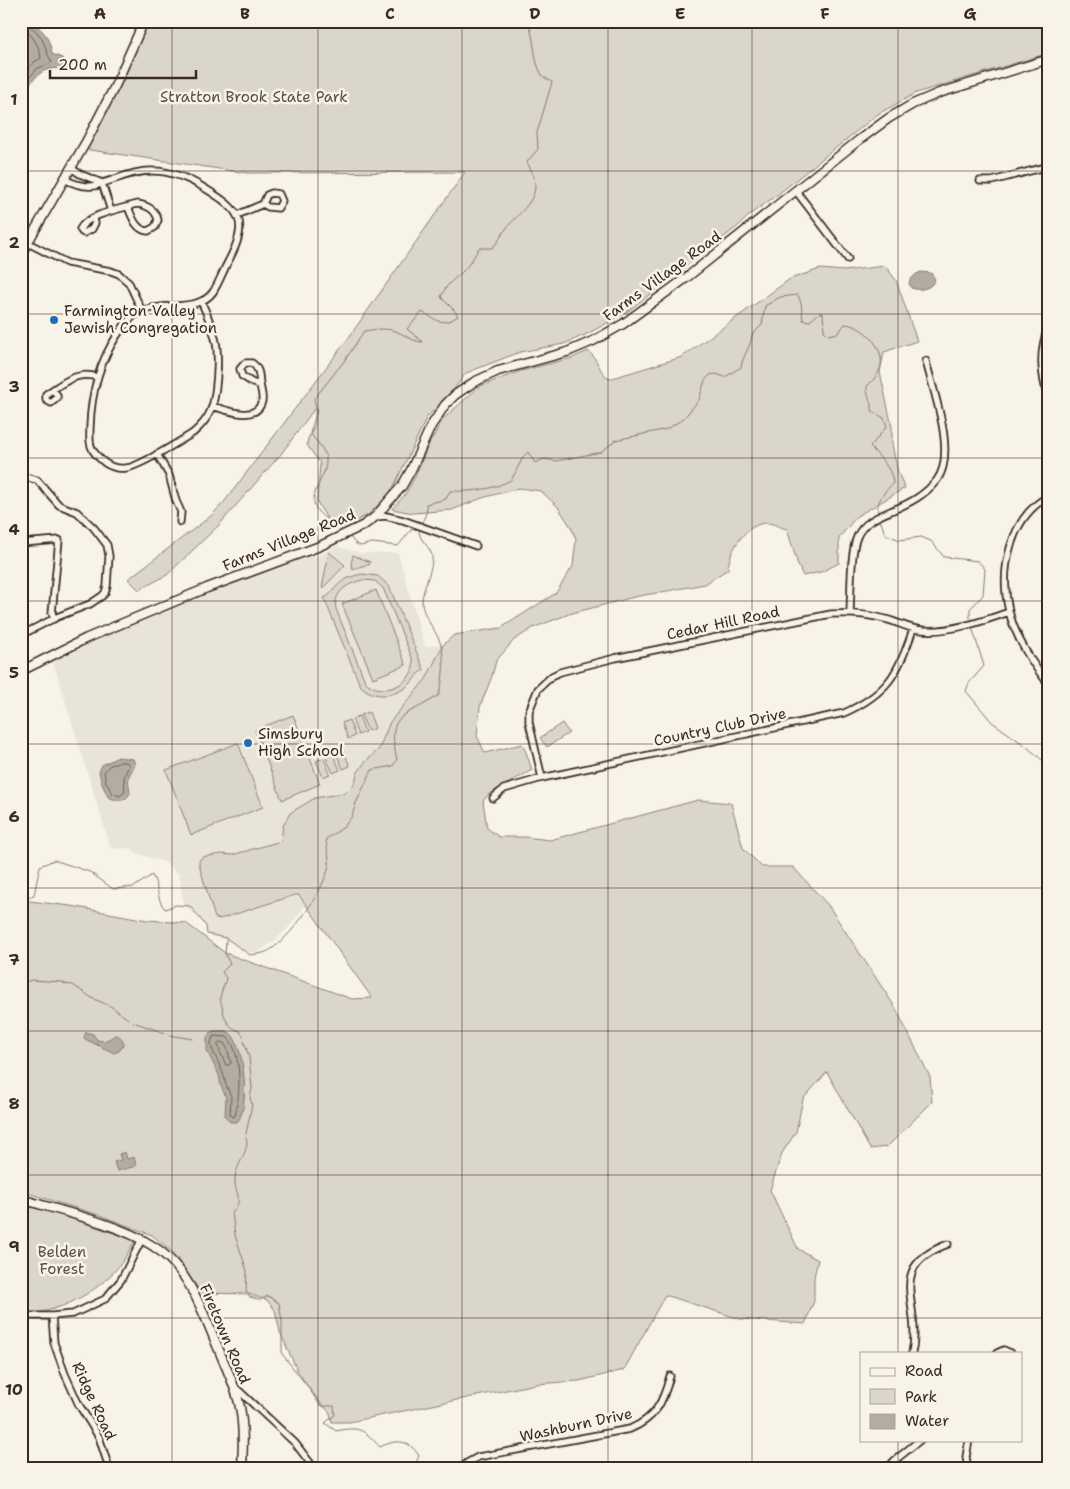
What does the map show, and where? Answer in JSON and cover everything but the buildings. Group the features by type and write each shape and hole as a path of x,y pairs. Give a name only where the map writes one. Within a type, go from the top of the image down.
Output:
{"main road":[{"path":"21,254 71,168 116,84 144,21"},
{"name":"Farms Village Road","path":"21,671 87,638 207,588 346,534 375,517 402,486 431,426 445,405 455,395 474,382 498,371 567,352 593,341 624,324 889,118 914,104 939,93 1049,60"},
{"name":"Firetown Road","path":"21,1199 85,1218 142,1239 168,1258 192,1289 234,1387 240,1405 242,1468"}],"street":[{"path":"980,182 992,181 1049,166"},
{"path":"71,168 102,183 111,211"},
{"path":"64,180 96,186 141,171 167,172 192,180 226,201 237,216 240,230 237,244 212,292 201,301 161,306 142,311 130,320 117,335 97,377 91,404 90,444 93,452 105,463 116,468 128,468 157,454 200,428 212,406 218,349 201,301"},
{"path":"796,191 848,259"},
{"path":"93,218 137,204 151,208 157,216 155,227 148,231 141,230 128,207"},
{"path":"237,216 263,204"},
{"path":"28,243 70,264 119,274 129,283 142,311"},
{"path":"1049,324 1041,348 1043,378 1049,403"},
{"path":"850,613 857,536 867,523 920,496 938,479 943,465 945,453 943,429 926,361"},
{"path":"52,390 76,376 97,377"},
{"path":"212,406 237,413 254,411 262,402 260,385"},
{"path":"157,454 169,475 181,512 180,522"},
{"path":"21,476 37,480 59,505 77,512 100,534 109,550 105,593 90,604 21,635"},
{"path":"1049,496 1036,504 1030,511 1011,543 1005,589 1009,612 1029,655 1049,684"},
{"path":"375,517 386,516 476,546"},
{"path":"21,543 58,540 52,613 54,619"},
{"name":"Cedar Hill Road","path":"542,778 529,722 530,711 538,689 552,676 560,672 615,658 803,618 831,614 850,613 886,619 913,629 934,631 1009,612"},
{"name":"Country Club Drive","path":"493,798 504,789 542,778 844,714 868,700 894,675 902,661 913,629"},
{"path":"21,1316 73,1314 104,1299 121,1280 142,1239"},
{"path":"912,1352 915,1327 909,1278 912,1270 927,1254 948,1244"},
{"name":"Ridge Road","path":"52,1316 54,1342 65,1374 79,1405 98,1437 110,1468"},
{"name":"Washburn Drive","path":"462,1468 478,1457 630,1429 654,1414 666,1394 670,1376"},
{"path":"234,1387 295,1443 314,1468"},
{"path":"888,1468 912,1442"},
{"path":"968,1468 966,1457 969,1442"}],"shaded area":[{"name":"Simsbury High School","path":"337,546 360,553 398,553 425,647 453,642 312,897 289,927 273,942 259,951 248,954 229,941 208,934 205,923 184,905 179,875 165,862 138,854 130,848 111,849 52,658 60,653 239,582 314,555 315,557"}],"green space":[{"name":"Stratton Brook State Park","path":"152,21 1049,21 1049,53 916,93 878,114 627,312 589,333 564,344 520,352 466,373 448,397 427,417 394,486 385,498 368,515 345,526 329,522 317,502 320,463 307,444 315,425 315,408 281,454 219,525 167,575 139,590 128,579 211,516 225,501 347,340 465,172 247,173 83,149 145,24"},
{"path":"885,266 896,280 917,341 884,352 880,372 892,427 892,444 898,473 905,488 857,516 839,538 839,563 821,572 803,576 787,529 769,523 759,524 746,533 735,546 728,569 705,584 634,597 569,614 533,628 514,640 496,661 480,707 477,736 485,753 522,744 532,770 489,794 483,801 487,828 499,837 525,837 550,840 698,800 731,803 743,848 762,867 793,867 828,905 895,1007 930,1077 932,1102 887,1147 870,1149 827,1072 803,1099 796,1132 782,1153 770,1190 798,1249 818,1260 814,1277 814,1301 805,1324 740,1319 665,1295 624,1370 579,1381 536,1384 349,1422 332,1422 330,1413 319,1404 297,1370 280,1332 275,1310 267,1300 248,1294 202,1293 190,1278 177,1256 152,1235 102,1216 21,1191 21,900 71,906 147,920 186,923 225,953 352,999 372,998 299,895 220,919 215,918 199,861 202,857 222,854 232,855 281,841 283,826 290,813 315,798 345,793 354,784 358,772 365,762 379,749 390,722 426,679 443,645 454,635 501,628 556,593 573,566 576,539 571,527 558,507 541,491 519,488 482,498 452,510 413,513 392,509 404,496 414,479 428,446 443,419 480,386 521,371 572,358 588,351 609,379 682,357 790,279 820,269 844,271"},
{"path":"329,552 345,565 323,589 322,588"},
{"path":"353,555 370,562 369,565 353,569 351,564"},
{"path":"362,574 378,576 389,586 424,670 410,684 391,694 378,695 371,693 360,685 324,598 348,578","holes":["363,580 375,581 383,588 413,660 413,669 404,682 388,689 379,689 365,681 336,609 339,593 347,586"]},
{"path":"376,590 406,665 373,678 342,604"},
{"path":"369,712 375,728 368,731 361,715"},
{"path":"293,715 320,784 282,800 255,730"},
{"path":"359,716 365,732 358,735 352,719"},
{"path":"349,720 355,736 348,739 342,723"},
{"path":"562,723 569,733 547,747 540,738"},
{"path":"238,743 263,807 191,835 166,770"},
{"path":"343,750 350,766 343,769 336,753"},
{"path":"333,754 340,770 333,773 326,757"},
{"path":"324,758 330,774 323,777 316,761"},
{"name":"Belden Forest","path":"24,1203 135,1240 119,1266 110,1276 87,1293 62,1306 35,1313 21,1314 21,1205"}],"water":[{"path":"21,21 33,24 42,31 49,42 52,54 62,58 68,69 45,70 21,92"},
{"path":"921,272 931,273 935,279 928,287 911,288 910,281"},
{"path":"118,757 133,759 135,764 128,778 130,793 123,800 108,797 99,772 102,765"},
{"path":"86,1032 93,1034 100,1041 117,1035 121,1038 124,1045 119,1051 114,1053 84,1038"},
{"path":"211,1032 230,1033 239,1050 244,1078 244,1105 237,1122 230,1122 225,1116 226,1097 219,1075 207,1051 207,1037"},
{"path":"125,1152 127,1159 134,1157 136,1166 117,1171 114,1162 121,1160 119,1154"}],"waterway":[{"path":"344,531 323,516 314,504 314,497 326,466 326,456 310,433 317,411 314,399 345,360 364,331 387,329 423,342 407,329 422,312 444,322 458,316 441,297 446,288 465,269 479,248 492,248 495,245 510,224 529,203 534,191 535,181 527,162 538,149 537,133 552,82 543,76 539,69 532,34 527,21"},
{"path":"422,523 427,511 426,504 446,499 450,491 482,490 505,483 512,479 523,457 528,452 535,463 544,459 556,461 601,452 616,440 667,429 683,419 699,400 705,380 710,375 716,374 725,377 741,367 752,335 762,325 765,306 780,297 798,295 803,320 810,321 819,313 823,313 824,331 829,335 838,333 845,324 857,327 873,340 880,352 880,370 867,386 867,391 873,412 884,418 887,426 870,447 882,459 891,474 893,484 881,498 877,511 878,515"},
{"path":"880,519 885,534 900,540 921,537 931,541 944,557 978,561 985,569 983,595 970,609 970,618"},
{"path":"349,536 356,544 361,546 372,543 398,546 411,530 417,529"},
{"path":"21,897 26,898 34,895 40,866 54,860 90,872 113,889 134,887 152,875 160,901 165,909 176,905 190,906 206,926 207,934 226,938 250,955 266,952 285,938 313,901 326,876 329,866 326,839 344,827 352,816 356,803 372,770 393,766 397,760 394,744 396,724 408,713 439,695 443,669 442,649 422,606 432,555 420,536 419,529"},
{"path":"972,627 984,666 969,683 966,691 992,722 1026,746 1049,766"},
{"path":"226,940 225,954 230,964 222,972 226,978 220,1000 227,1022 232,1028 240,1031 243,1036"},
{"path":"21,983 32,980 62,982 73,985 92,998 112,1007 128,1019"},
{"path":"133,1022 165,1033"},
{"path":"168,1035 193,1039"},
{"path":"244,1041 249,1057 252,1088 250,1098 252,1104 246,1134"},
{"path":"246,1137 245,1152 237,1168 235,1179 238,1203 232,1213 235,1235 247,1271 246,1291 250,1297 260,1300 268,1296 279,1303 282,1321 282,1354 323,1406 334,1406 335,1415 325,1423 336,1431 361,1430 380,1447 397,1442 411,1446 419,1456 415,1468"}],"place":[{"name":"Farmington Valley Jewish Congregation","path":"54,320"},
{"name":"Simsbury High School","path":"248,743"}]}
